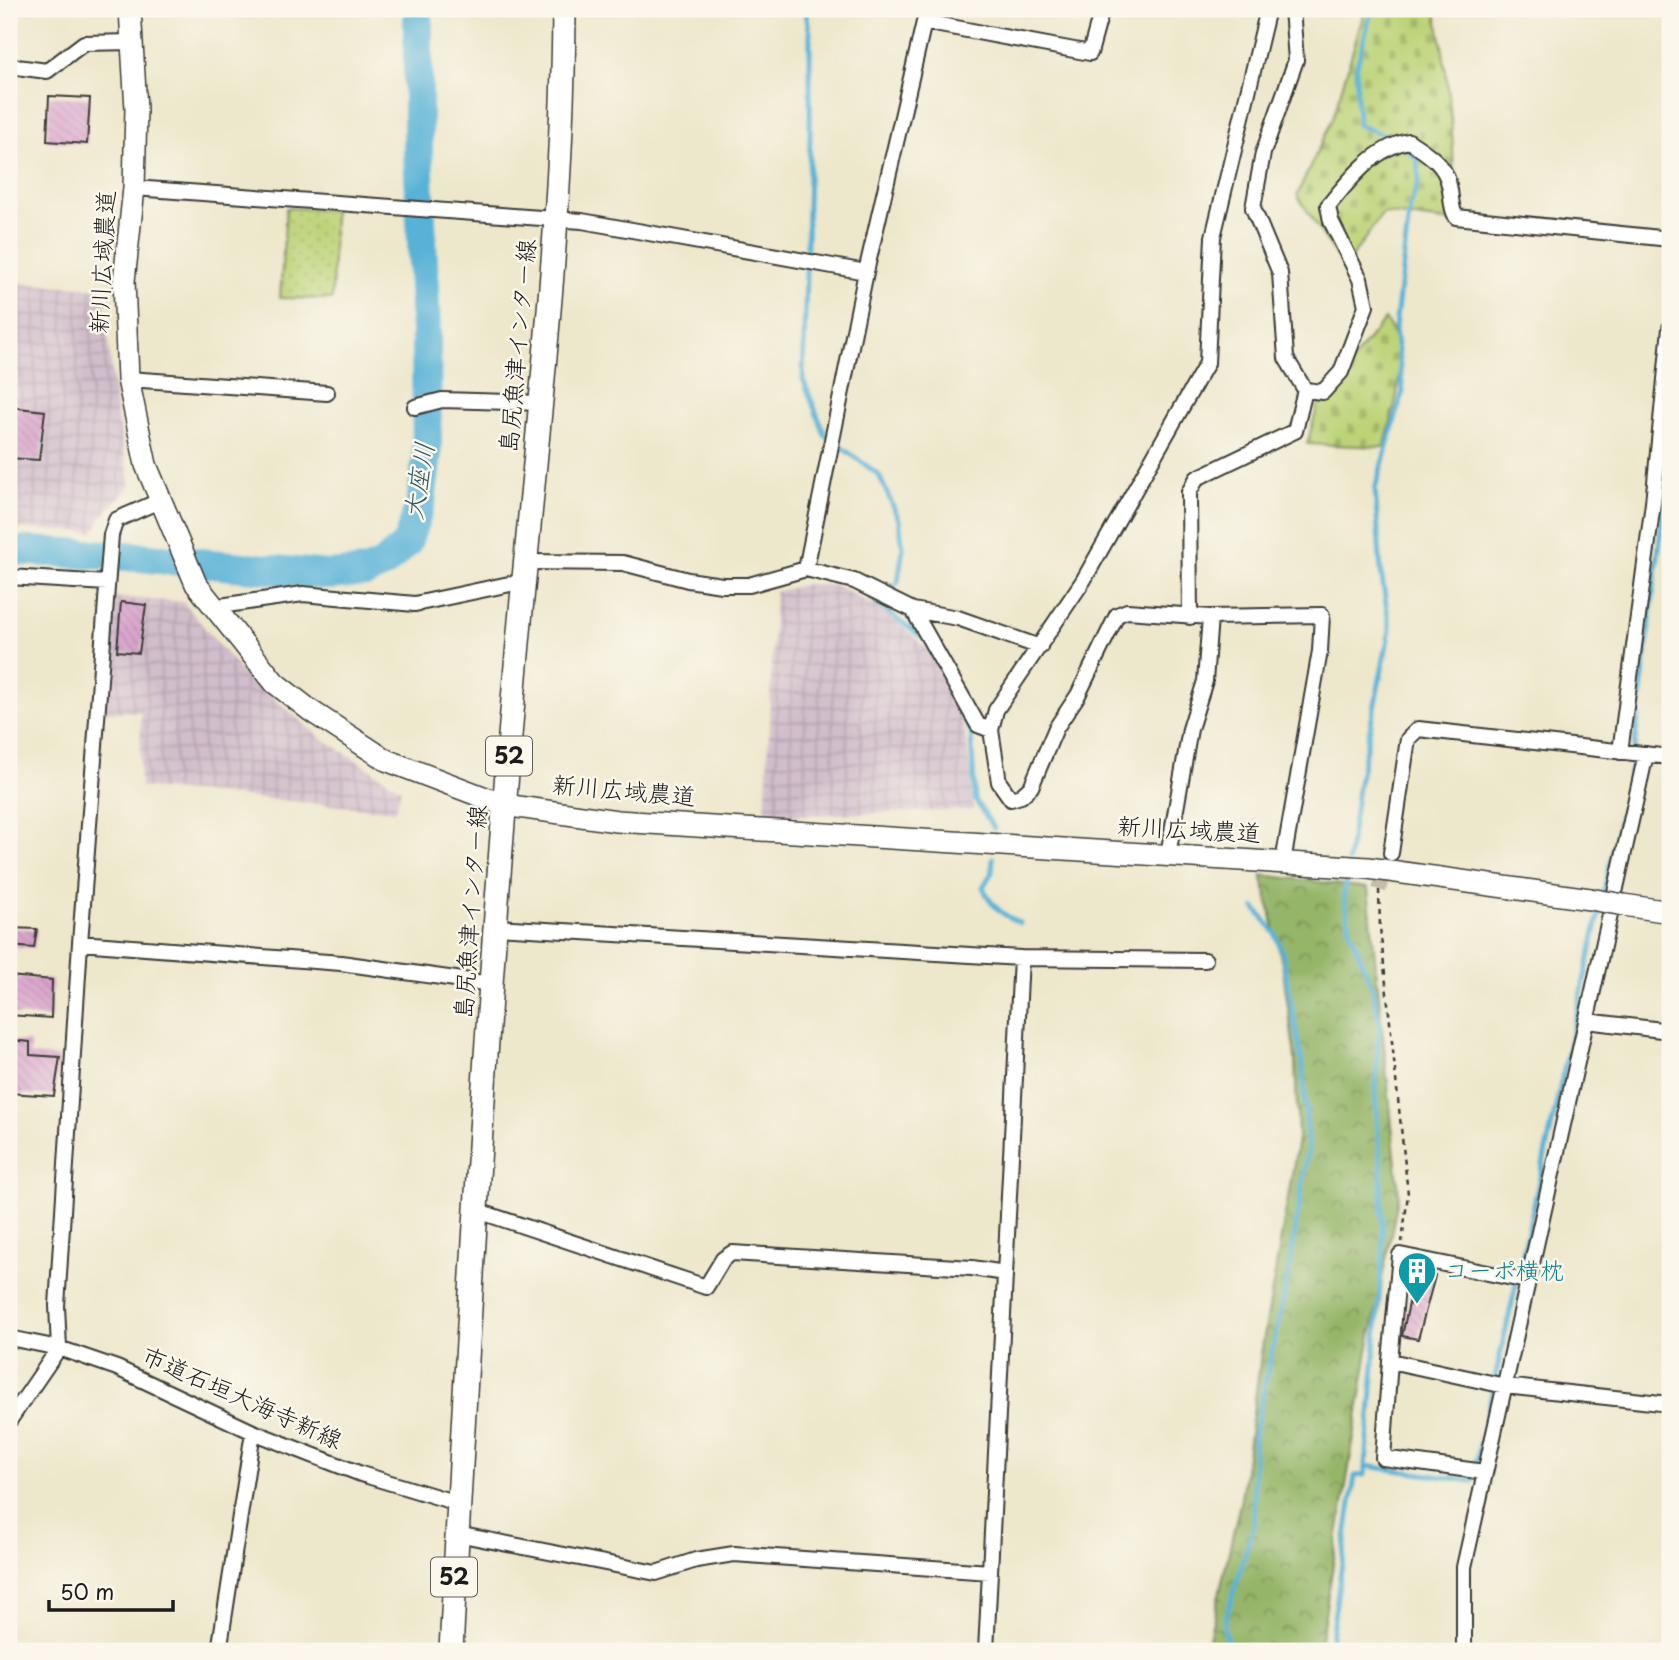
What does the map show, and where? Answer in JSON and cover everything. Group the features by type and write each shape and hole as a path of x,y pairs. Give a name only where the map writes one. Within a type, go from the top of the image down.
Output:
{"main road":[{"name":"島尻魚津インター線","path":"450,1651 491,984 555,218 564,9"}],"street":[{"name":"新川広域農道","path":"130,9 136,109 134,188 124,281 128,379 135,423 159,501 196,584 275,683 311,711 386,760 505,806 617,821 1337,866 1670,912"},
{"path":"806,569 866,272 926,16 1090,53 1102,9"},
{"path":"1268,9 1213,237 1207,363 1083,581 996,710 991,730 1004,792 1011,799 1021,796 1031,787 1056,728 1078,695 1117,615 1127,611 1190,617 1322,615 1320,651 1283,862"},
{"path":"1190,617 1188,492 1196,478 1295,431 1305,390 1286,358 1280,273 1253,208 1263,153 1296,60 1292,9"},
{"path":"9,66 47,71 84,43 133,42"},
{"path":"1305,390 1323,392 1341,372 1366,306 1360,279 1331,221 1328,206 1347,183 1390,144 1409,141 1434,159 1445,171 1451,208 1456,217 1670,239"},
{"path":"134,188 555,218 866,272"},
{"path":"1620,752 1653,503 1670,328"},
{"path":"128,379 327,393"},
{"path":"415,407 442,400 541,404"},
{"path":"9,1421 59,1348 57,1306 80,943 111,535 116,520 159,501"},
{"path":"212,607 303,594 415,604 525,571 624,562 688,580 722,585 750,585 806,569 854,581 913,610 958,618 1040,647"},
{"path":"9,577 107,580"},
{"path":"913,610 978,725 991,730"},
{"path":"1168,855 1190,729 1205,681 1210,617"},
{"path":"1391,853 1408,739 1418,729 1670,757"},
{"path":"1464,1651 1464,1567 1499,1385 1586,1021 1646,754"},
{"path":"496,927 1021,958 1205,960"},
{"path":"80,943 341,963 491,984"},
{"path":"986,1651 1021,958"},
{"path":"1586,1021 1670,1031"},
{"path":"478,1211 706,1287 723,1259 732,1253 972,1268 1005,1273"},
{"path":"1484,1472 1383,1458 1400,1255 1522,1281"},
{"name":"市道石垣大海寺新線","path":"9,1338 59,1348 117,1367 253,1432 361,1474 457,1503"},
{"path":"1390,1361 1499,1385 1670,1404"},
{"path":"219,1651 253,1432"},
{"path":"457,1534 656,1573 696,1560 734,1554 990,1572"}],"path":[{"path":"1378,890 1408,1194 1400,1255"}],"shaded area":[{"path":"9,282 103,289 116,414 131,485 102,516 94,532 9,528"},
{"path":"807,584 837,586 888,614 930,651 961,712 969,759 973,810 765,816 775,592"},
{"path":"112,597 183,602 240,670 320,737 401,789 395,811 140,787 141,712 102,712"}],"green space":[{"path":"1365,9 1435,9 1451,115 1453,222 1383,213 1344,268 1297,195 1333,118"},
{"path":"286,208 334,210 332,299 280,298"},
{"path":"1385,319 1398,349 1399,382 1384,447 1307,444 1318,405 1340,385 1359,351"},
{"path":"1262,875 1368,888 1399,1194 1368,1351 1319,1651 1206,1651 1241,1499 1262,1348 1298,1139 1295,1058 1282,963"}],"building":[{"path":"49,96 90,98 87,144 47,141"},
{"path":"9,407 45,411 39,460 9,458"},
{"path":"121,602 146,605 139,653 117,651"},
{"path":"9,928 37,929 34,948 9,946"},
{"path":"9,976 52,980 51,1018 9,1015"},
{"path":"9,1040 30,1042 30,1055 60,1057 54,1096 9,1093"},
{"name":"コーポ横枕","path":"1416,1271 1435,1276 1418,1339 1402,1336"}],"waterway":[{"name":"大座川","path":"9,550 128,556 328,575 366,572 384,564 407,543 421,502 427,455 426,331 418,153 418,9"},
{"path":"805,9 810,33 810,137 803,379 825,435 879,475 899,520 903,548 898,582 875,603 922,637"},
{"path":"1372,9 1356,69 1358,125 1385,135"},
{"path":"1348,861 1358,788 1390,629 1381,572 1375,489 1403,391 1395,328 1410,206 1419,180 1417,159 1407,149"},
{"path":"1603,895 1632,765 1670,458"},
{"path":"958,704 971,733 975,800 994,828"},
{"path":"993,858 992,872 983,887 997,909 1020,923"},
{"path":"1329,1651 1355,1476 1365,1475 1383,1250 1381,1166 1375,1094 1380,1021 1372,987 1351,933 1344,897 1347,871"},
{"path":"1366,1466 1472,1481 1601,905"},
{"path":"1230,1651 1224,1630 1225,1620 1254,1525 1254,1436 1288,1275 1308,1149 1303,1069 1282,951 1275,933 1255,908"}],"tunnel":[{"path":"1379,890 1391,853"}],"place":[{"name":"コーポ横枕","path":"1417,1305"}]}
